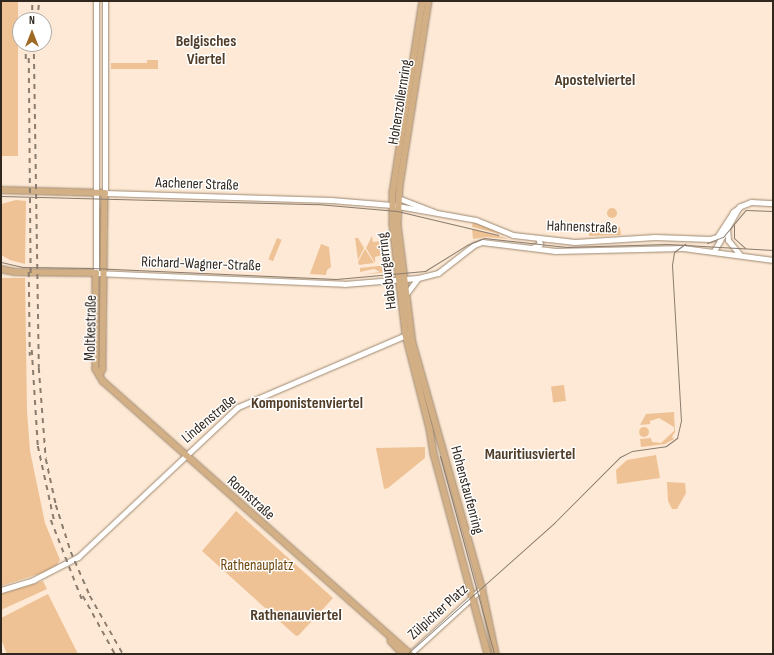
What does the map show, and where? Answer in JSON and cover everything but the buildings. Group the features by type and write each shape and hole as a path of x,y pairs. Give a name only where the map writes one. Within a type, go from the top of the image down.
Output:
{"main road":[{"name":"Moltkestraße","path":"96,1 94,193 96,367 100,375"},
{"name":"Moltkestraße","path":"100,375 102,369 104,273 106,1"},
{"name":"Hohenzollernring","path":"395,205 423,1"},
{"name":"Hohenzollernring","path":"395,205 398,198 429,1"},
{"name":"Aachener Straße","path":"1,190 331,200 395,205 446,216"},
{"path":"398,198 446,216"},
{"path":"714,251 739,207 751,202 773,203"},
{"name":"Habsburgerring","path":"395,205 401,278 409,334"},
{"name":"Hahnenstraße","path":"446,216 472,219 513,235 538,238 589,242 659,237 705,240 717,237 739,207"},
{"path":"727,228 728,240 740,255"},
{"path":"531,248 540,244 538,238"},
{"name":"Hahnenstraße","path":"477,244 488,242 562,251 683,248 773,260"},
{"name":"Richard-Wagner-Straße","path":"1,269 15,272 104,273 344,284 401,278 418,278 444,270 477,244"},
{"name":"Habsburgerring","path":"401,278 405,294 409,334"},
{"path":"405,294 418,278"},
{"name":"Lindenstraße","path":"1,590 33,580 78,557 185,455 238,407 409,334"},
{"name":"Hohenstaufenring","path":"409,334 427,400 441,439 482,588 496,654"},
{"name":"Hohenstaufenring","path":"409,334 434,454 488,654"},
{"name":"Roonstraße","path":"100,375 110,389 387,636 410,654"},
{"name":"Zülpicher Platz","path":"410,654 482,588"},
{"name":"Roonstraße","path":"387,636 403,654"}],"green space":[{"path":"1,1 18,1 18,12 12,12 12,52 18,52 18,156 1,156"},
{"path":"147,60 158,60 158,69 111,69 111,63 147,63"},
{"path":"16,200 26,201 25,264 10,260 1,255 1,204"},
{"path":"97,207 101,207 100,262 99,262"},
{"path":"610,208 614,208 617,213 614,218 610,218 607,215 607,211"},
{"path":"473,222 486,226 504,235 472,227"},
{"path":"620,227 621,235 589,236 589,229"},
{"path":"472,229 509,239 485,237 473,239"},
{"path":"372,236 373,242 381,241 382,255 375,257 375,263 366,248"},
{"path":"277,238 282,240 273,261 268,259"},
{"path":"355,238 358,238 364,248 358,260"},
{"path":"321,244 329,247 331,267 327,270 326,275 310,274"},
{"path":"365,249 374,263 359,265 358,262"},
{"path":"387,265 388,272 360,275 380,272 374,269 360,272 360,268"},
{"path":"1,278 25,278 27,411 30,451 45,523 60,560 56,566 45,572 1,586"},
{"path":"99,282 100,282 100,368"},
{"path":"564,385 566,401 553,402 551,387"},
{"path":"674,412 675,432 672,437 674,439 665,444 641,447 640,439 651,438 652,442 661,443 674,431 674,427 659,418 650,421 650,424 640,425 646,414"},
{"path":"644,427 649,432 644,437 639,432"},
{"path":"425,447 425,458 388,488 384,489 376,448"},
{"path":"656,455 660,478 617,484 616,470 627,460"},
{"path":"667,482 685,483 686,493 677,509 672,509 668,501"},
{"name":"Rathenauplatz","path":"236,511 333,598 299,635 296,636 202,551"},
{"path":"43,581 47,589 1,610 1,594"},
{"path":"48,594 78,654 7,654 1,639 1,618"}],"tram line":[{"path":"1,196 317,204 397,211 498,235"},
{"path":"707,243 723,237 746,210 773,211"},
{"path":"734,225 734,238 745,248"},
{"path":"1,262 22,267 91,268 336,279 425,271 467,245 484,238 567,247 667,244 773,250"},
{"path":"407,654 555,522 620,457 632,451 666,446 677,438 681,421 672,265 674,252 685,244"},
{"path":"440,456 494,654"}],"railway":[{"path":"32,1 32,12"},
{"path":"38,12 39,1"},
{"path":"26,52 26,64"},
{"path":"34,52 39,368 46,459 56,505 71,552 90,596 123,654"},
{"path":"29,58 31,278"},
{"path":"29,272 30,356"},
{"path":"32,350 38,446 55,524"},
{"path":"51,520 83,602"},
{"path":"83,596 115,654"}],"district":[{"name":"Belgisches Viertel","path":"206,51"},
{"name":"Apostelviertel","path":"595,81"},
{"name":"Komponistenviertel","path":"307,404"},
{"name":"Mauritiusviertel","path":"530,455"},
{"name":"Rathenauviertel","path":"296,616"}]}
